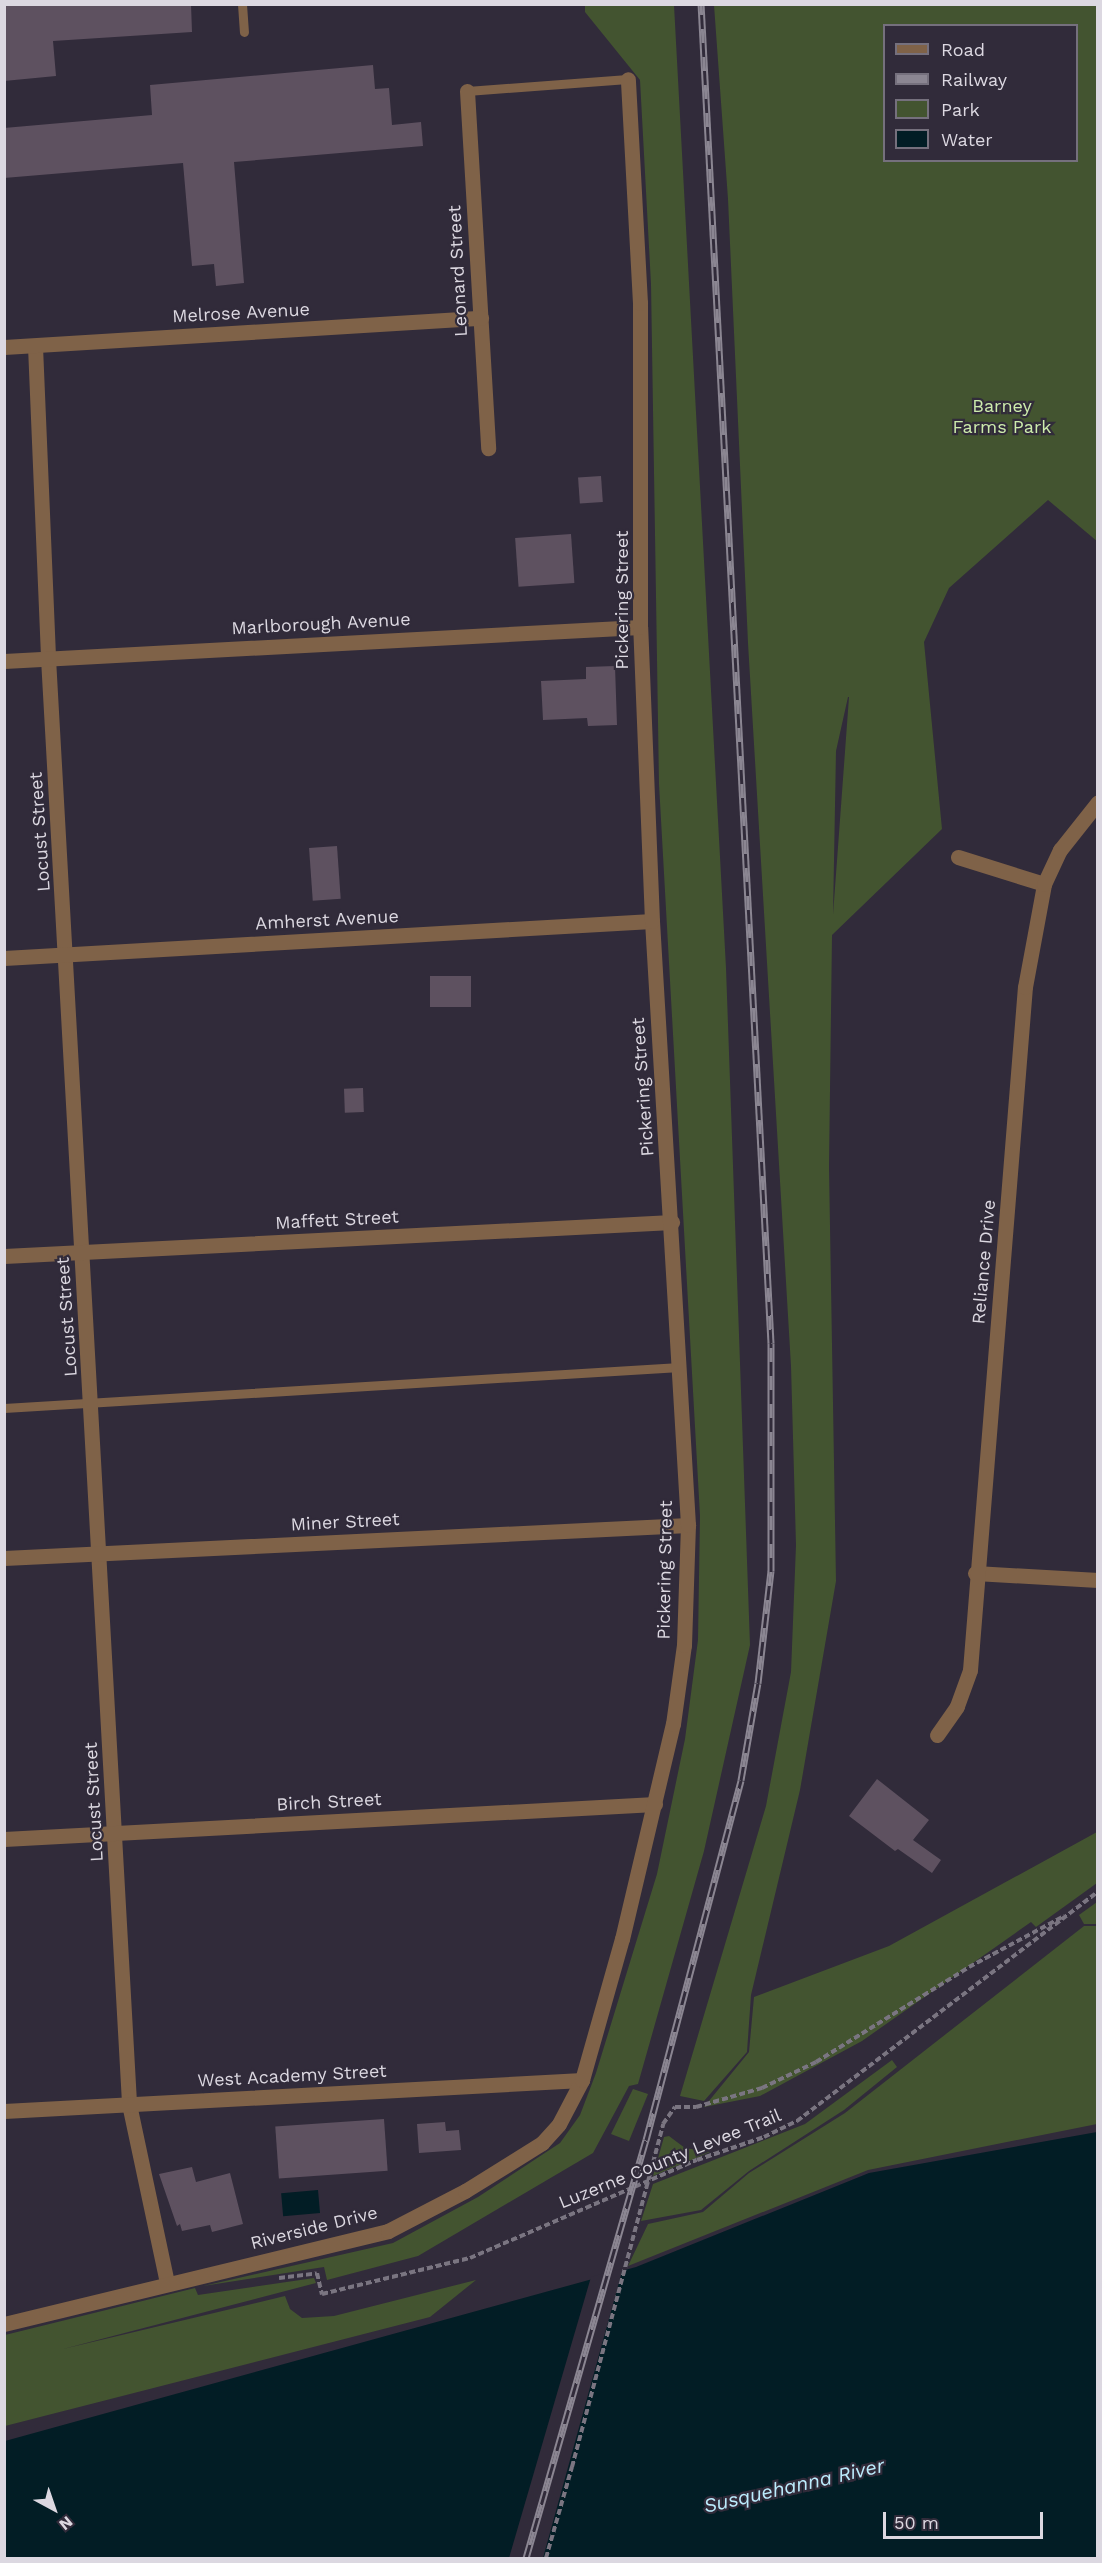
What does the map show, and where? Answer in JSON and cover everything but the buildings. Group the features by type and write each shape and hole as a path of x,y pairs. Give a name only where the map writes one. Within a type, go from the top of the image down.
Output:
{"street":[{"name":"Pickering Street","path":"582,2080 655,1804 684,1645 688,1525 672,1222 652,921 639,627 640,303 628,79"},
{"name":"Leonard Street","path":"467,91 488,448"},
{"name":"Melrose Avenue","path":"4,347 481,318"},
{"name":"Locust Street","path":"35,346 48,658 68,955 129,2104 166,2283"},
{"name":"Marlborough Avenue","path":"4,661 639,627"},
{"name":"Reliance Drive","path":"937,1735 957,1706 970,1670 975,1572 1025,987 1044,884 1060,850 1098,802"},
{"path":"958,857 1044,884"},
{"name":"Amherst Avenue","path":"4,958 652,921"},
{"name":"Maffett Street","path":"4,1256 672,1222"},
{"name":"Miner Street","path":"4,1558 688,1525"},
{"path":"975,1572 1098,1580"},
{"name":"Birch Street","path":"4,1839 655,1804"},
{"name":"West Academy Street","path":"4,2111 582,2080"},
{"name":"Riverside Drive","path":"4,2324 388,2231 424,2214 542,2143 559,2124 582,2080"}],"lane":[{"path":"242,4 244,32"},
{"path":"467,91 628,79"},
{"path":"4,1408 680,1367"}],"path":[{"name":"Luzerne County Levee Trail","path":"270,2279 317,2273 322,2294 470,2258 697,2160 764,2137 798,2121 1098,1892"},
{"path":"546,2559 625,2277 663,2124 675,2107 696,2107 762,2088 816,2062 969,1967 1040,1926 1071,1913"}],"green space":[{"path":"585,5 674,5 726,968 750,1645 704,1851 638,2084 629,2086 593,2153 418,2256 327,2280 324,2267 203,2286 393,2243 478,2197 560,2143 580,2115 596,2073 657,1874 685,1739 698,1640 700,1516 659,784 651,284 640,80 585,12"},
{"name":"Barney Farms Park","path":"714,5 1097,5 1098,542 1048,500 949,588 924,642 942,829 832,935 829,1167 836,1581 800,1790 751,1995 747,2052 704,2101 680,2096 766,1806 791,1672 796,1545 791,1366 748,643 728,199","holes":["849,697 833,915 836,751"]},
{"path":"1097,1832 1097,1883 1036,1927 1031,1922 862,2041 760,2096 704,2107 749,2052 754,1997 889,1946"},
{"path":"1097,1902 1097,1924 1084,1924 1079,1915"},
{"path":"1084,1926 1097,1926 1097,2124 868,2170 628,2266 648,2224 703,2212 749,2173 845,2113"},
{"path":"892,2060 897,2067 844,2110 749,2171 701,2210 641,2221 653,2184 805,2124"},
{"path":"633,2089 648,2094 629,2141 611,2134"},
{"path":"669,2136 685,2148 710,2152 653,2176 664,2137"},
{"path":"314,2278 316,2283 63,2349 285,2296 290,2309 302,2318 334,2316 476,2280 430,2317 5,2426 5,2335 195,2288 198,2295"}],"water":[{"name":"Susquehanna River","path":"1097,2132 1097,2558 5,2558 5,2441 636,2267 869,2173"},
{"path":"318,2190 320,2213 283,2216 281,2193"}],"pier":[{"path":"623,2268 543,2558 509,2558 591,2277"}],"railway":[{"path":"526,2558 646,2140 741,1780 758,1683 771,1571 771,1343 701,4"}]}
